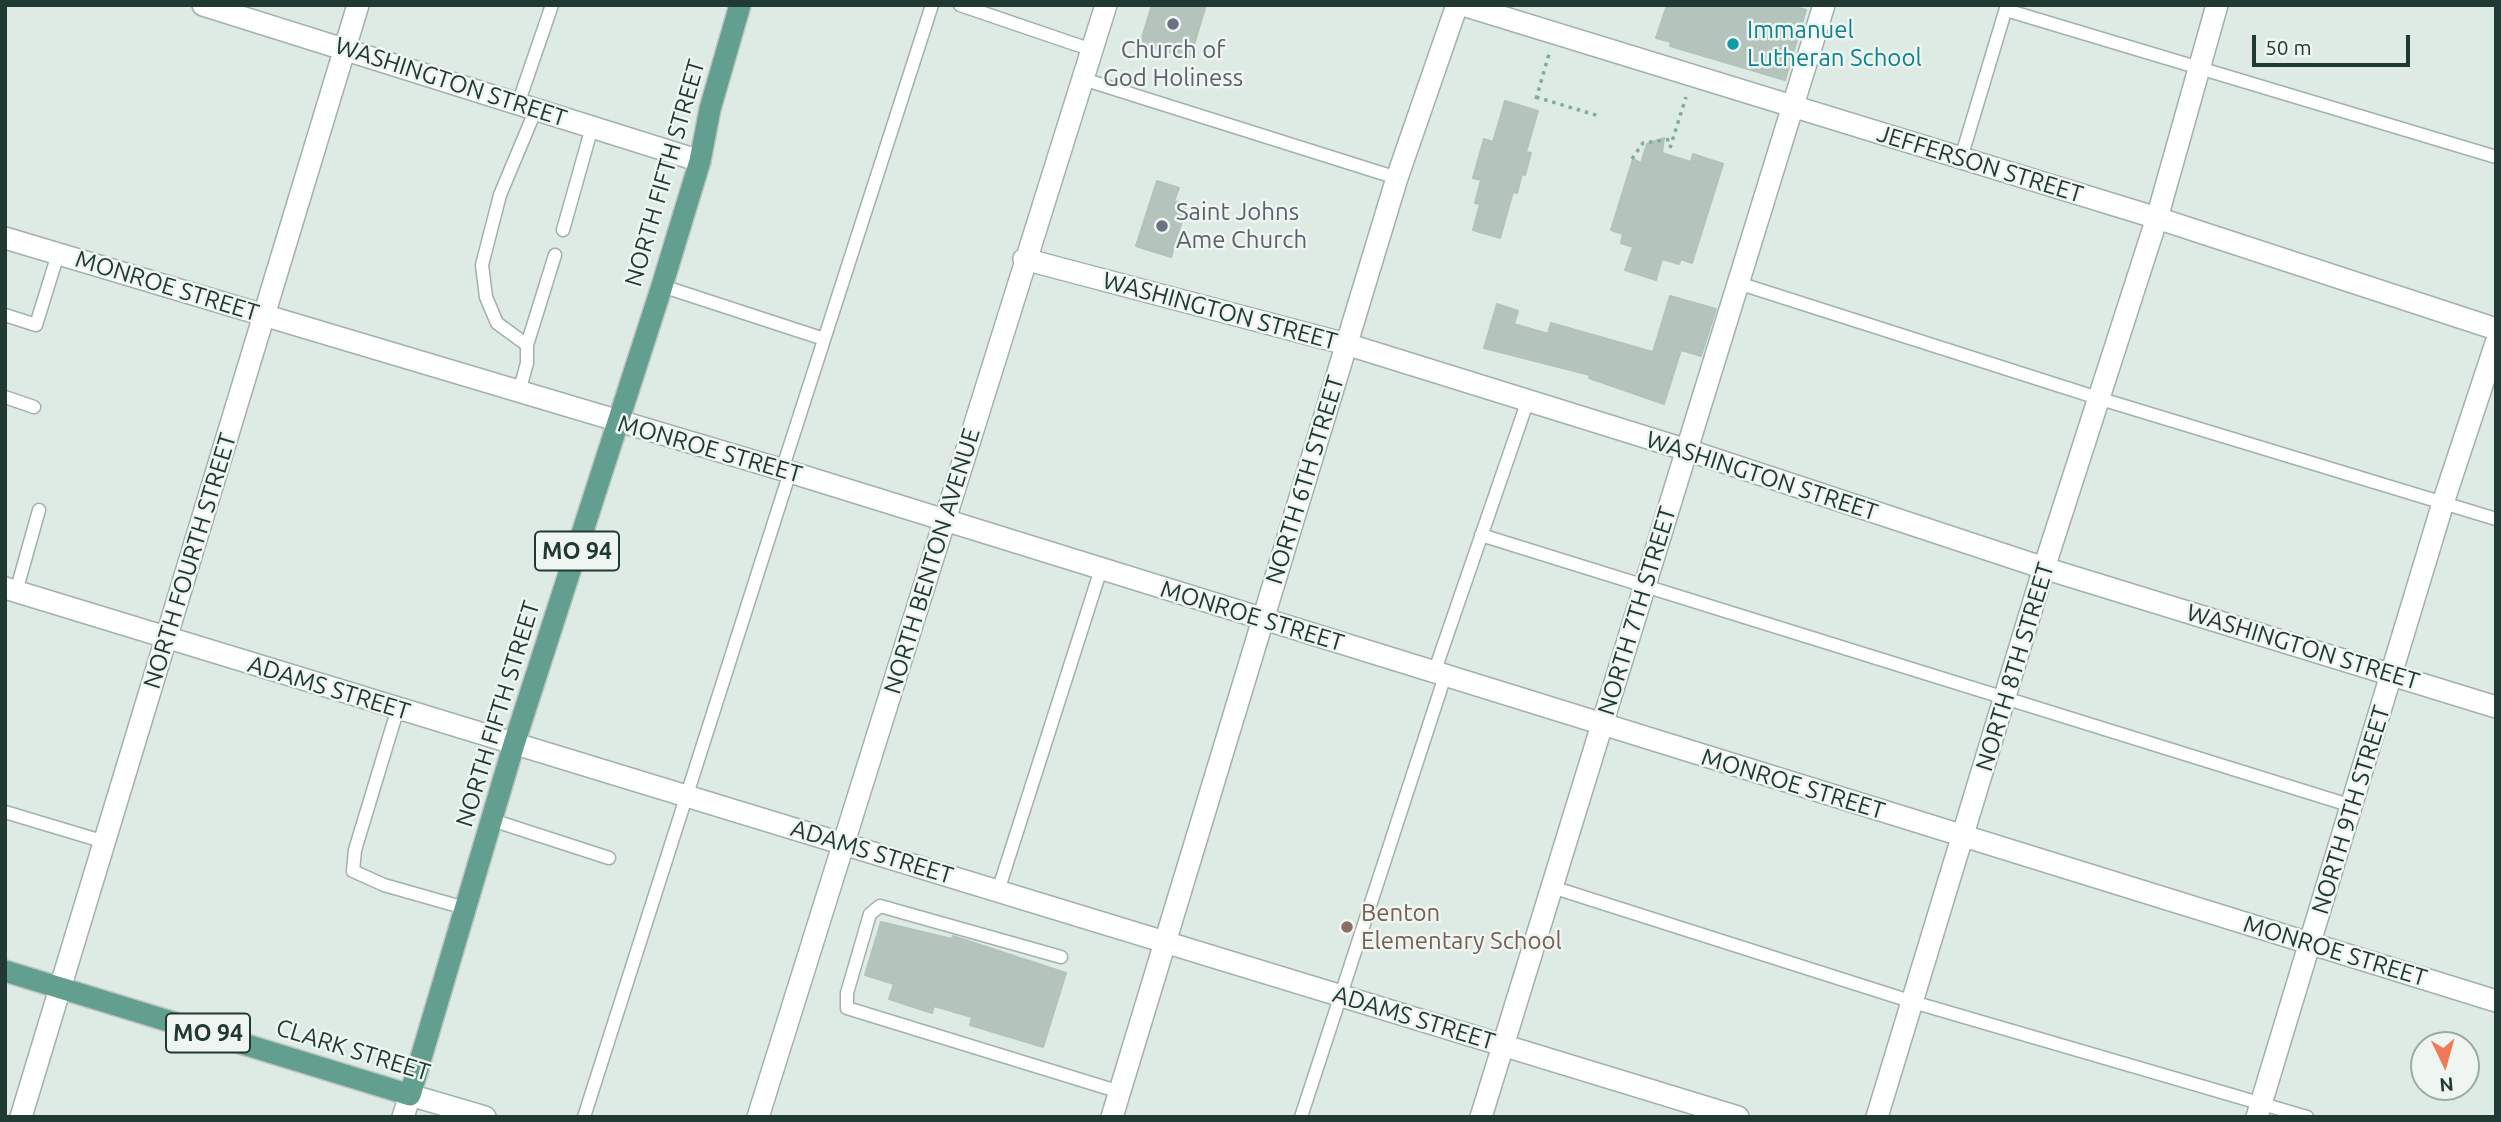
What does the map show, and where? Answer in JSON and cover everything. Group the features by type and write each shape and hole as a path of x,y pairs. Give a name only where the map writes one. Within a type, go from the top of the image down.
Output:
{"main road":[{"name":"NORTH FIFTH STREET","path":"410,1095 514,744 619,422 700,161 710,109 740,5"},
{"name":"CLARK STREET","path":"5,971 410,1095"}],"street":[{"name":"WASHINGTON STREET","path":"202,5 700,161"},
{"name":"NORTH FOURTH STREET","path":"21,1117 359,5"},
{"name":"NORTH BENTON AVENUE","path":"758,1117 1024,259 1106,5"},
{"name":"NORTH 6TH STREET","path":"1112,1117 1397,178 1457,5"},
{"name":"JEFFERSON STREET","path":"1462,5 2157,218 2496,329"},
{"name":"NORTH 7TH STREET","path":"1481,1117 1824,5"},
{"name":"NORTH 8TH STREET","path":"1877,1117 1965,837 2044,568 2101,399 2157,218 2217,5"},
{"name":"MONROE STREET","path":"5,238 786,471 2495,999"},
{"name":"WASHINGTON STREET","path":"1024,259 1346,344 1686,450 2044,568 2496,707"},
{"name":"NORTH 9TH STREET","path":"2259,1110 2443,503 2496,343"},
{"name":"ADAMS STREET","path":"11,590 1738,1117"},
{"name":"NORTH FIFTH STREET","path":"403,1117 410,1095"},
{"name":"CLARK STREET","path":"410,1095 485,1117"}],"lane":[{"path":"527,345 496,323 486,297 482,265 527,106 552,5"},
{"path":"584,1117 786,471 824,338 932,5"},
{"path":"960,5 1092,50"},
{"path":"1961,158 2006,8 2496,157"},
{"path":"1083,79 1397,178"},
{"path":"563,230 593,127"},
{"path":"5,315 36,325 58,254"},
{"path":"519,392 527,363 527,345 555,256"},
{"path":"1738,283 2101,399 2496,519"},
{"path":"662,286 824,338"},
{"path":"5,397 34,407"},
{"path":"1301,1117 1341,995 1481,535 1528,401"},
{"path":"11,590 39,510"},
{"path":"1481,535 2352,806"},
{"path":"999,891 1101,569"},
{"path":"398,708 355,850 352,871 384,886 465,908"},
{"path":"5,812 105,842"},
{"path":"492,820 609,858"},
{"path":"1552,887 2259,1110 2307,1117"},
{"path":"1061,957 880,906 870,914 847,993 848,1008 1119,1092"}],"path":[{"path":"1549,54 1536,98 1599,116"},
{"path":"1670,148 1686,97"},
{"path":"1632,159 1643,143 1673,139"}],"building":[{"name":"Church of God Holiness","path":"1152,5 1206,5 1190,58 1140,44"},
{"name":"Immanuel Lutheran School","path":"1667,5 1800,5 1799,8 1806,10 1785,80 1670,46 1671,42 1656,38"},
{"path":"1505,101 1538,111 1526,152 1531,153 1525,175 1522,174 1517,193 1513,192 1500,238 1473,230 1480,204 1475,203 1481,180 1473,178 1484,139 1493,142"},
{"path":"1664,138 1662,153 1691,162 1693,154 1723,164 1692,263 1681,259 1679,264 1662,259 1656,280 1625,270 1633,247 1621,243 1623,234 1611,230 1633,159 1641,163 1647,144"},
{"name":"Saint Johns Ame Church","path":"1157,181 1179,188 1174,201 1187,205 1171,257 1136,246"},
{"path":"1670,296 1716,309 1701,356 1681,350 1664,404 1589,378 1590,375 1484,348 1497,304 1518,311 1514,324 1548,334 1551,323 1653,352"},
{"path":"881,922 952,939 953,936 1066,973 1043,1047 970,1025 972,1017 934,1006 932,1013 889,999 894,984 865,975"}],"place":[{"name":"Church of God Holiness","path":"1173,24"},
{"name":"Immanuel Lutheran School","path":"1733,44"},
{"name":"Saint Johns Ame Church","path":"1162,226"},
{"name":"Benton Elementary School","path":"1347,927"}]}
